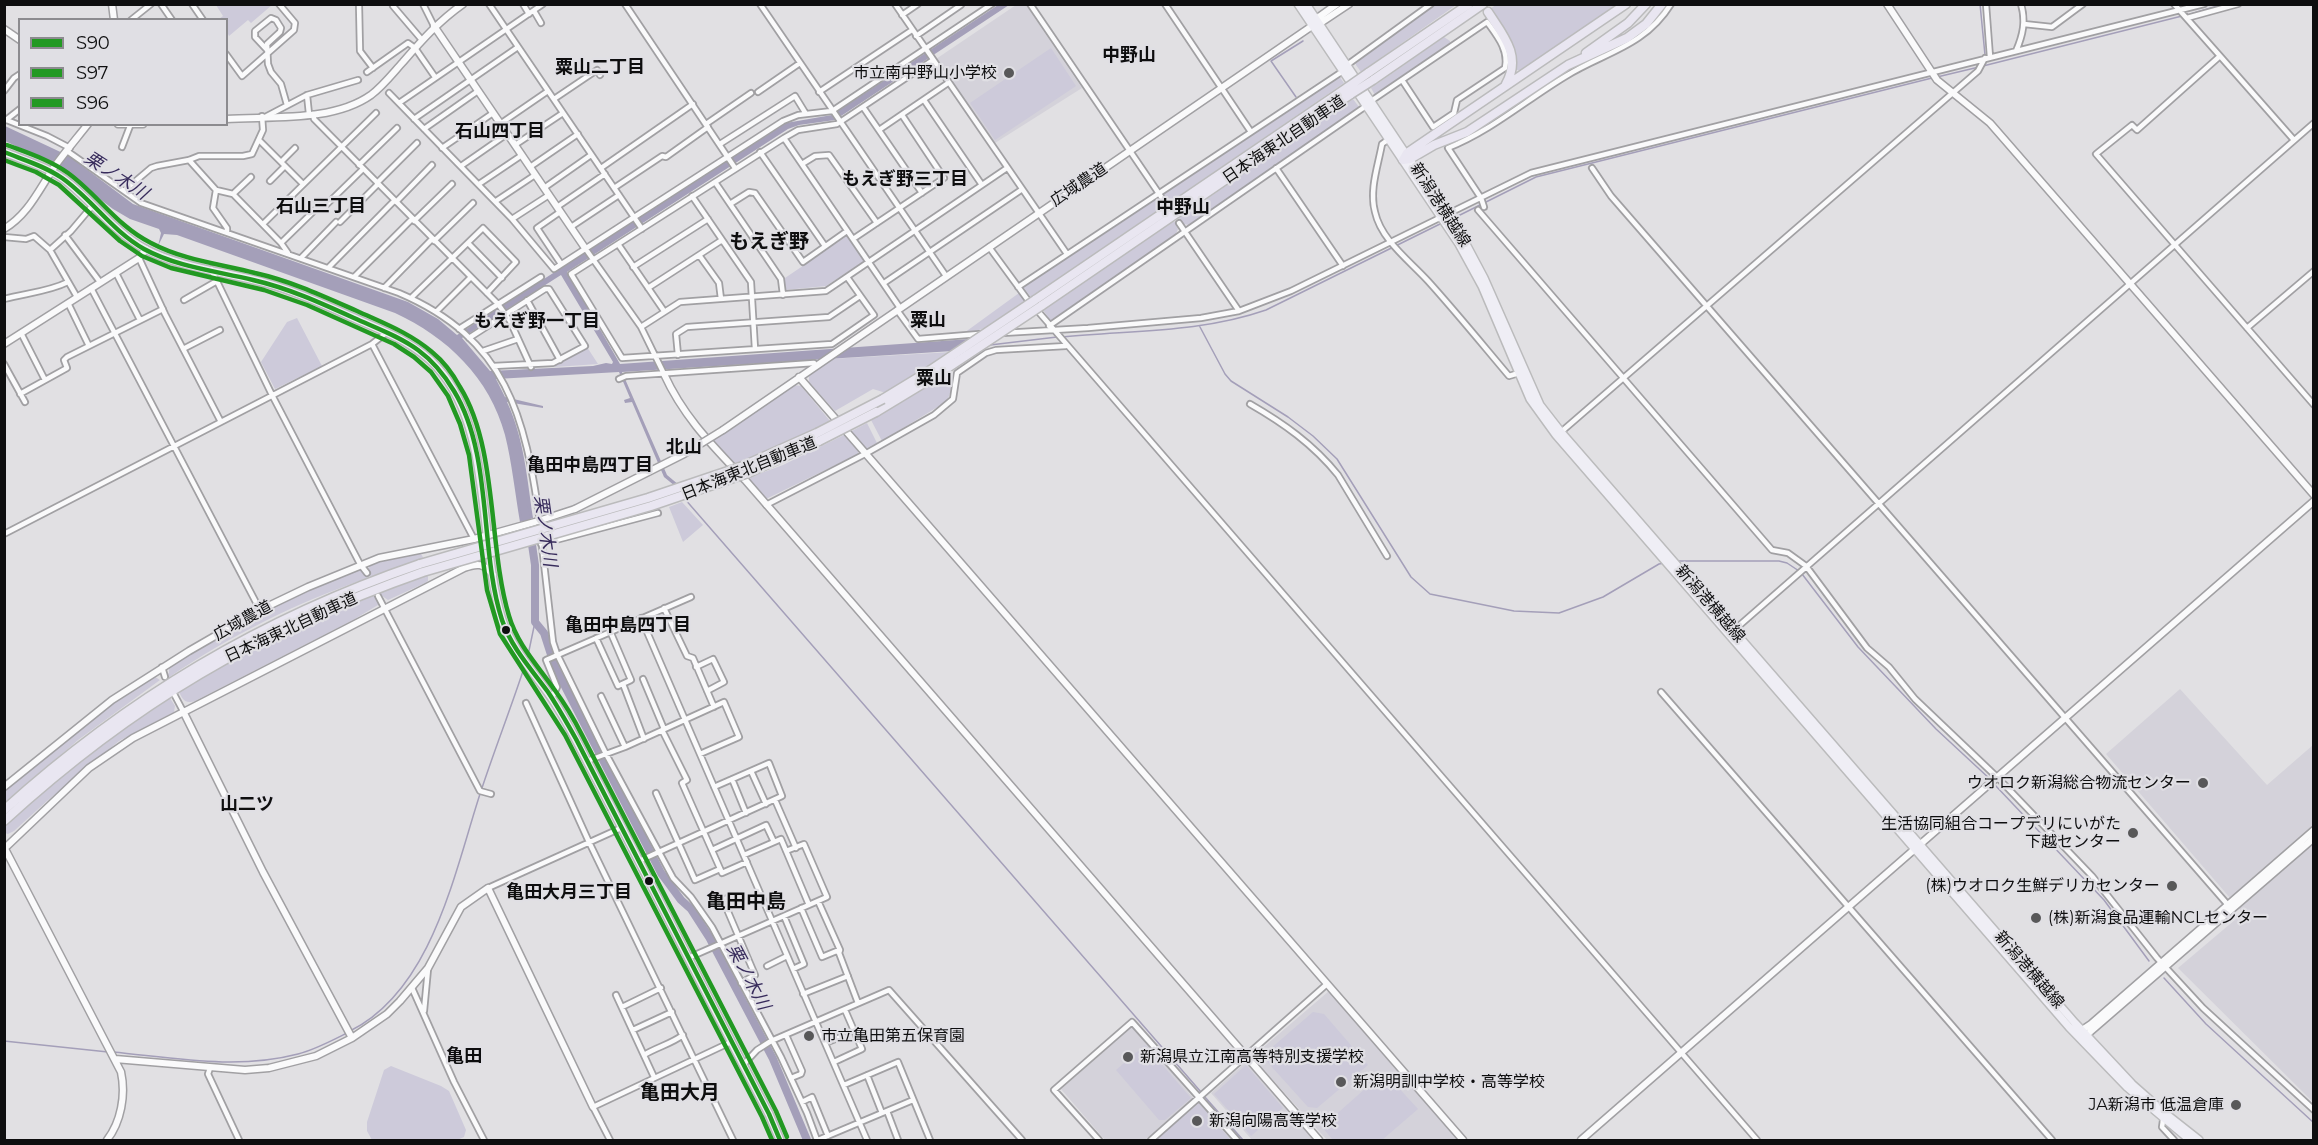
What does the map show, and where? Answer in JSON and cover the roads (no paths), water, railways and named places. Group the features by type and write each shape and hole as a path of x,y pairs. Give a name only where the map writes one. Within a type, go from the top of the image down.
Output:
{"highway":[{"name":"日本海東北自動車道","path":"1443,27 1467,4"},
{"path":"1407,157 1504,87 1626,4"},
{"path":"1407,157 1478,126 1628,23 1646,4"},
{"path":"1568,64 1636,33 1662,4"},
{"name":"日本海東北自動車道","path":"4,810 88,739 149,695 195,666 304,609 422,568 745,470 876,412 1443,27 1487,7"},
{"path":"1487,7 1513,54 1512,72 1504,87"},
{"name":"日本海東北自動車道","path":"818,437 933,373"},
{"name":"日本海東北自動車道","path":"4,821 69,765 198,674 239,650 306,617 422,568"}],"main road":[{"name":"新潟港横越線","path":"1298,4 1316,23"},
{"name":"新潟港横越線","path":"1306,4 1345,68 1407,157 1484,278 1540,405 1561,432 1669,556 1673,566 2127,1087 2190,1140"},
{"name":"新潟港横越線","path":"1369,103 1389,139 1407,157"},
{"path":"4,152 54,168 122,233 146,249 168,258 289,290 386,333 421,352 445,376 463,406 472,438 502,621 521,658 552,698 588,761 780,1140"},
{"name":"新潟港横越線","path":"1445,216 1471,264 1530,399 1556,435 1659,557 1673,566 1812,719 1917,847"},
{"name":"新潟港横越線","path":"2082,1034 2132,1084 2199,1140"}],"street":[{"path":"134,18 151,4"},
{"path":"161,4 171,18"},
{"path":"192,4 202,18"},
{"path":"228,57 242,76 294,30 295,23 279,4"},
{"path":"359,4 360,51 373,68"},
{"path":"423,4 434,26 478,92 641,327 685,414 1319,1140"},
{"path":"228,119 311,114 344,109 371,95 434,26 463,4"},
{"path":"489,4 640,227"},
{"path":"523,4 541,23"},
{"path":"399,103 543,4"},
{"path":"624,4 735,167"},
{"path":"770,4 761,7 946,276"},
{"path":"895,4 1067,255"},
{"path":"902,15 918,4"},
{"path":"389,93 496,201 554,268 783,121 806,114 833,112 992,4"},
{"path":"1030,4 1164,201"},
{"path":"1165,4 1251,132"},
{"name":"広域農道","path":"1316,23 1337,4"},
{"name":"広域農道","path":"799,377 1316,23 1349,4"},
{"path":"1018,287 1345,68 1431,4"},
{"path":"1484,207 1481,198 1448,148 1476,135 1564,76 1635,42 1655,26 1671,4"},
{"path":"1887,4 1931,72 1990,123 2313,495"},
{"path":"1561,432 1951,91 1978,71 1988,58 1986,4"},
{"path":"2016,51 2024,24 2021,4"},
{"path":"2024,24 2052,27 2083,4"},
{"path":"2174,4 2294,140"},
{"path":"783,138 884,283 918,339 1201,318 1239,312 1292,291 1531,173 2204,4"},
{"path":"2187,18 2238,4"},
{"path":"916,36 962,5"},
{"path":"393,6 422,40"},
{"path":"259,42 268,42 280,32 281,28 276,20 271,18 255,31 259,42 269,52"},
{"path":"1051,329 1184,231 1402,80 1487,22 1498,38 1506,58 1505,68 1457,100 1454,113 1433,127 1402,80"},
{"path":"2052,27 2058,40"},
{"path":"4,29 18,39"},
{"path":"819,92 912,30"},
{"path":"268,42 268,64 280,84 287,105"},
{"path":"367,72 408,43 415,48 435,77"},
{"path":"414,119 518,47"},
{"path":"2220,56 2137,130 2132,125 2096,154 2313,405"},
{"path":"848,277 874,315 832,344 656,358 622,358 571,274 640,227 783,138 798,130 831,127 932,59"},
{"path":"758,92 800,63"},
{"path":"554,99 597,70 600,75"},
{"path":"4,91 18,75"},
{"path":"265,116 307,95 358,80"},
{"path":"879,130 948,83"},
{"path":"500,124 548,91"},
{"path":"424,129 478,92"},
{"path":"614,188 662,156 666,157 751,93"},
{"path":"307,95 314,118 506,313 530,366"},
{"path":"720,144 795,96 806,114"},
{"path":"924,100 982,185"},
{"path":"601,168 693,104"},
{"path":"863,107 922,193"},
{"path":"5,120 18,110"},
{"path":"263,224 375,113"},
{"path":"442,148 493,113"},
{"path":"515,145 563,113"},
{"path":"853,239 944,178 902,115"},
{"path":"125,190 151,168 199,156 243,156 252,153 263,130 265,116"},
{"path":"1733,631 2313,123"},
{"path":"21,126 47,136 141,202 411,298 436,312 483,351 502,380 526,442 553,642 557,654 606,754 673,878 702,910 721,944 791,1078 818,1140 831,1137 913,1100"},
{"path":"4,230 31,205 54,168 86,126"},
{"path":"122,147 130,126"},
{"path":"281,243 321,204 324,207 397,128"},
{"path":"461,166 507,134"},
{"path":"530,167 578,134"},
{"path":"1389,139 1382,144 1375,178 1373,203 1380,225 1392,242 1509,376 1519,373"},
{"path":"259,140 303,184"},
{"path":"301,258 417,143"},
{"path":"270,181 295,148"},
{"path":"760,152 825,246"},
{"path":"544,188 591,154"},
{"path":"479,184 522,155"},
{"path":"802,164 815,156 829,155 877,223"},
{"path":"189,160 216,190 233,194 288,253"},
{"path":"328,268 432,165"},
{"path":"641,327 680,302 826,291 1007,168"},
{"path":"1276,168 1343,266"},
{"path":"1592,168 1611,196 2228,905"},
{"path":"561,264 537,228 604,174"},
{"path":"496,201 535,175"},
{"path":"233,194 251,177"},
{"path":"715,182 781,279 783,295"},
{"path":"354,277 452,184"},
{"path":"216,190 213,208 227,232"},
{"path":"884,283 1021,190"},
{"path":"730,204 749,192 755,193 802,262 848,231"},
{"path":"512,219 549,195"},
{"path":"571,227 619,195"},
{"path":"692,196 751,282 755,349"},
{"path":"384,288 473,203"},
{"path":"50,250 71,231 93,205"},
{"path":"1478,210 1772,550 1788,553 1806,566 1867,648 1889,667 1915,699 1996,776 2092,876 2203,1008 2313,1110"},
{"path":"633,267 708,219"},
{"path":"1179,223 1239,312"},
{"path":"411,298 483,228 516,262 487,293"},
{"path":"65,235 100,282"},
{"path":"4,237 26,239 34,236 50,250 77,297"},
{"path":"648,288 722,240"},
{"path":"468,243 502,278"},
{"path":"618,244 664,312"},
{"path":"989,247 1051,329 1757,1140"},
{"path":"4,344 139,258 146,249"},
{"path":"699,255 719,283 721,299"},
{"path":"139,258 221,422"},
{"path":"211,269 272,394 360,564 367,573"},
{"path":"2247,328 2313,271"},
{"path":"116,273 140,320"},
{"path":"436,312 471,277"},
{"path":"460,330 541,277"},
{"path":"184,300 217,281"},
{"path":"4,299 54,289 68,282"},
{"path":"91,288 260,610"},
{"path":"468,337 545,289 549,290 585,346 553,363 494,368"},
{"path":"678,355 676,334 687,327 828,317 860,296"},
{"path":"527,300 560,360"},
{"path":"68,303 89,346"},
{"path":"20,394 67,368 64,360 67,357 163,309"},
{"path":"183,349 220,330"},
{"path":"21,333 45,380"},
{"path":"4,534 372,344 386,333"},
{"path":"483,351 518,339"},
{"path":"372,344 474,539"},
{"path":"766,505 865,454 934,414 953,399 957,373 986,354 996,350 1065,345"},
{"path":"619,379 626,376 814,363"},
{"path":"4,364 25,402"},
{"path":"537,522 575,509 684,454 799,377 1463,1140"},
{"path":"1250,404 1290,428 1328,463 1338,475 1387,556"},
{"path":"1581,1140 2313,501"},
{"path":"541,544 658,513"},
{"name":"広域農道","path":"4,787 112,700 162,667 260,610 360,564 474,539 537,522"},
{"path":"107,1140 118,1121 122,1080 108,1047 5,847 88,768 133,738 384,607 471,565 481,564 487,567 494,576"},
{"path":"378,596 480,791 491,794"},
{"path":"552,698 557,687 546,660 691,597"},
{"path":"664,608 687,656 693,658 714,707"},
{"path":"641,618 867,1140"},
{"path":"596,638 618,686 623,684 631,680 610,631"},
{"path":"696,667 713,659 724,682 707,691"},
{"path":"162,667 165,677"},
{"path":"642,679 687,780 682,783 722,873 747,862"},
{"path":"623,684 644,739"},
{"path":"1661,692 2052,1140"},
{"path":"174,694 263,872 351,1037"},
{"path":"602,696 625,747"},
{"path":"526,702 589,842 733,1140"},
{"path":"588,761 644,739 724,702 739,737 700,754"},
{"path":"639,861 782,796 769,763 714,787"},
{"path":"751,771 766,804"},
{"path":"732,779 746,813"},
{"path":"656,793 695,880 720,869"},
{"path":"775,800 796,848"},
{"path":"712,850 766,825 774,842"},
{"path":"113,1057 245,1070 276,1067 316,1056 387,1014 428,968 461,907 488,888 621,828"},
{"path":"2164,963 2313,830"},
{"path":"2082,1034 2313,837"},
{"path":"744,855 781,839 809,905"},
{"path":"688,958 827,897 804,844 786,851"},
{"path":"488,888 610,1140"},
{"path":"732,896 723,900 755,975 741,982"},
{"path":"818,901 840,950 839,953 858,1003"},
{"path":"801,908 822,957 840,950"},
{"path":"784,916 804,964 793,969"},
{"path":"767,966 787,956"},
{"path":"424,1014 428,968"},
{"path":"803,994 848,976"},
{"path":"1151,1140 1200,1099 1327,984"},
{"path":"412,988 454,1082 484,1140"},
{"path":"622,1007 661,988"},
{"path":"743,1065 757,1050 771,1041 889,990 1022,1140"},
{"path":"616,995 654,1077"},
{"path":"834,1062 862,1049 845,1010"},
{"path":"633,1030 672,1012"},
{"path":"1099,1140 1054,1090 1132,1022 1236,1140"},
{"path":"644,1054 683,1035"},
{"path":"786,1035 802,1071 801,1074 791,1078"},
{"path":"825,1043 843,1036"},
{"path":"593,1107 731,1042"},
{"path":"844,1084 898,1062 930,1140"},
{"path":"210,1068 208,1074 240,1140"},
{"path":"867,1075 898,1140"},
{"path":"802,1102 812,1097 831,1137"},
{"path":"2163,1119 2162,1127 2174,1140"}],"waterway":[{"path":"1980,4 1985,55"},
{"path":"2187,15 2224,4"},
{"path":"1983,66 2182,16"},
{"path":"1296,97 1271,61 1303,41"},
{"path":"1937,77 1979,67"},
{"path":"1452,219 1536,177 1932,78"},
{"path":"1062,337 1191,327 1266,310 1442,223"},
{"path":"1200,327 1231,381 1288,417 1313,436 1337,459 1411,577 1430,594 1514,611 1559,613 1603,597 1664,563"},
{"path":"990,345 1057,337"},
{"path":"684,498 1201,1092"},
{"name":"栗ノ木川","path":"524,509 535,565 535,622 544,633 555,667 661,873 681,900 691,909 709,937 773,1059 807,1140"},
{"path":"1677,561 1779,561 1799,571"},
{"path":"1802,574 1858,647 1936,729 1991,780"},
{"path":"527,660 535,622"},
{"path":"350,1031 378,1012 401,988 420,959 436,927 525,665"},
{"path":"1994,784 2104,900 2149,961"},
{"path":"2164,978 2206,1024 2314,1123"},
{"path":"113,1052 206,1061 252,1061 275,1059 304,1052 345,1034"},
{"path":"4,1041 108,1052"},
{"path":"1204,1096 1243,1140"}],"place":[{"name":"市立南中野山小学校","path":"1009,73"},
{"name":"ウオロク新潟総合物流センター","path":"2203,783"},
{"name":"生活協同組合コープデリにいがた 下越センター","path":"2133,833"},
{"name":"(株)ウオロク生鮮デリカセンター","path":"2172,886"},
{"name":"(株)新潟食品運輸NCLセンター","path":"2036,918"},
{"name":"市立亀田第五保育園","path":"809,1036"},
{"name":"新潟県立江南高等特別支援学校","path":"1128,1057"},
{"name":"新潟明訓中学校・高等学校","path":"1341,1082"},
{"name":"JA新潟市 低温倉庫","path":"2236,1105"},
{"name":"新潟向陽高等学校","path":"1197,1121"}],"district":[{"name":"中野山","path":"1129,56"},
{"name":"粟山二丁目","path":"600,68"},
{"name":"石山四丁目","path":"500,132"},
{"name":"もえぎ野三丁目","path":"905,180"},
{"name":"石山三丁目","path":"321,207"},
{"name":"中野山","path":"1183,208"},
{"name":"もえぎ野","path":"769,242"},
{"name":"粟山","path":"928,321"},
{"name":"もえぎ野一丁目","path":"537,322"},
{"name":"粟山","path":"934,379"},
{"name":"北山","path":"684,448"},
{"name":"亀田中島四丁目","path":"590,466"},
{"name":"亀田中島四丁目","path":"628,626"},
{"name":"山二ツ","path":"247,805"},
{"name":"亀田大月三丁目","path":"569,893"},
{"name":"亀田中島","path":"746,902"},
{"name":"亀田","path":"464,1057"},
{"name":"亀田大月","path":"680,1093"}]}
